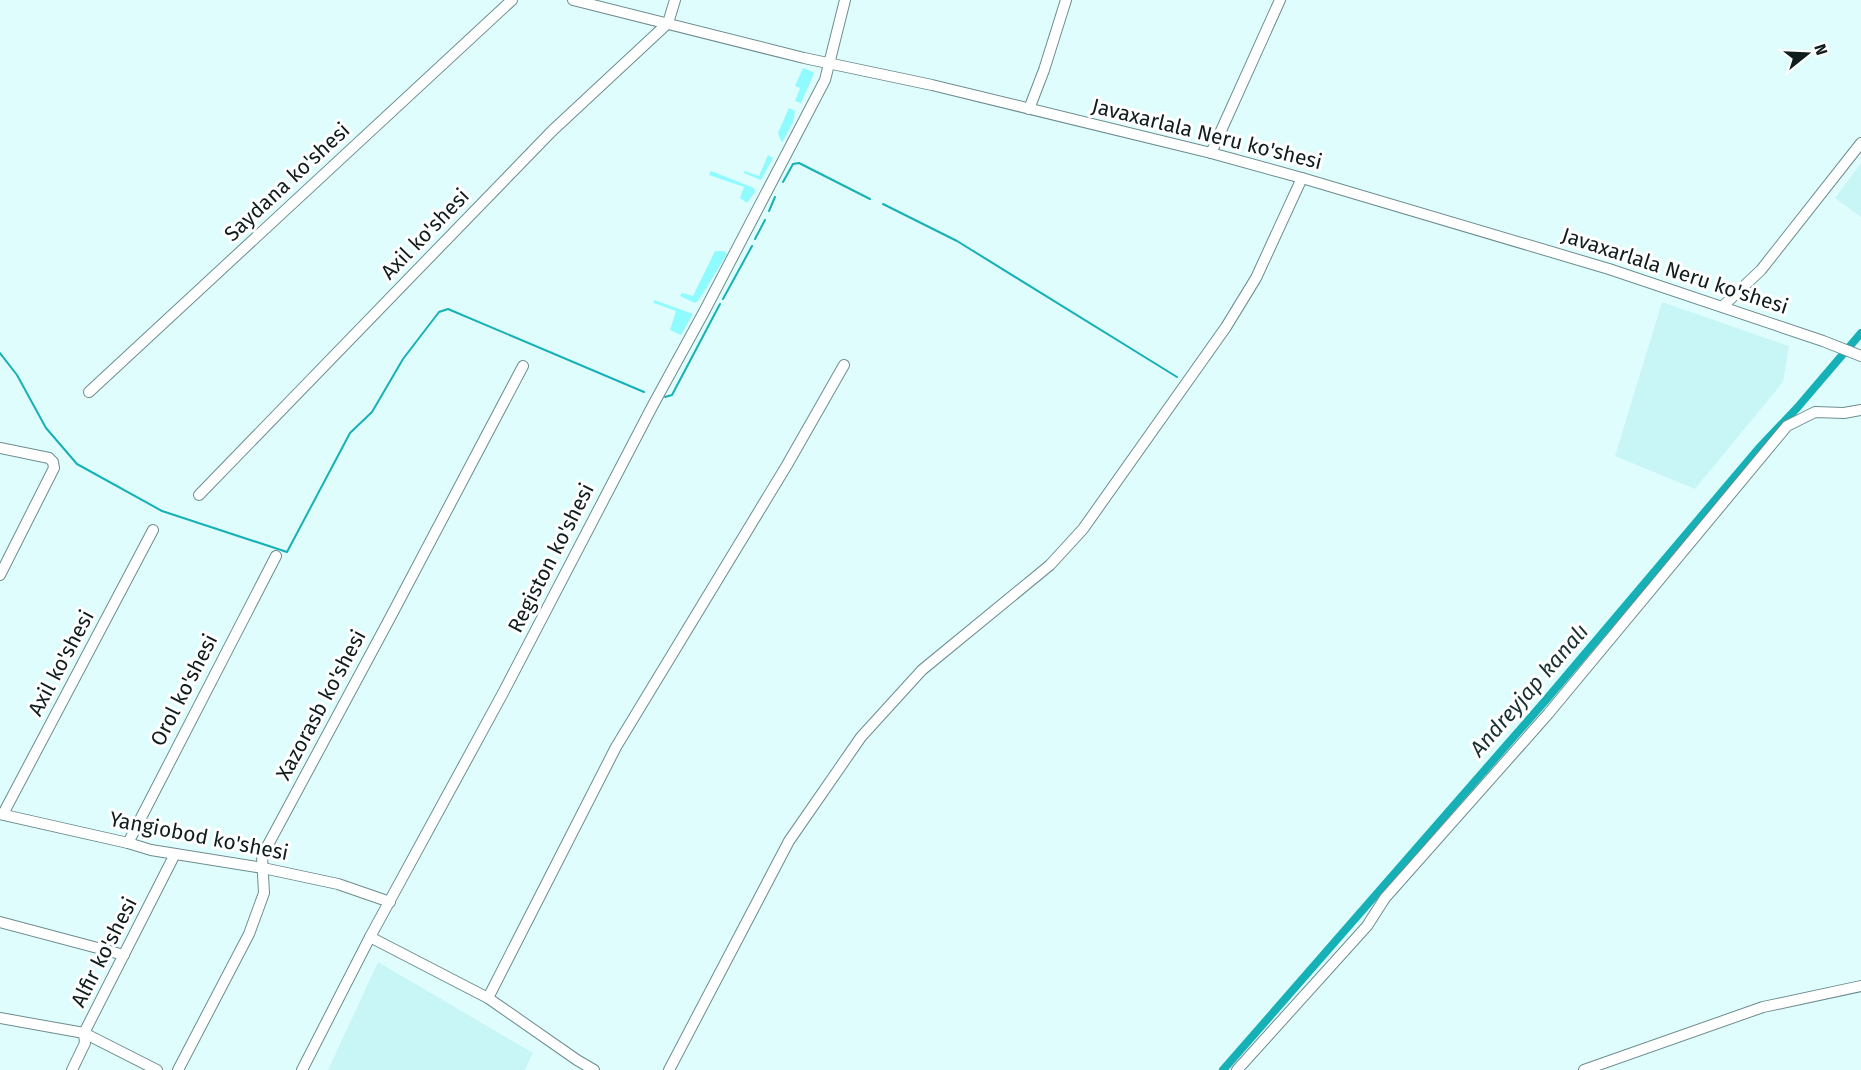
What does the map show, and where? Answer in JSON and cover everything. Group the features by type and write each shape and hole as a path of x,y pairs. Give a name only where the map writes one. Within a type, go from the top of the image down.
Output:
{"street":[{"name":"Saydana ko'shesi","path":"89,392 512,0"},
{"name":"Javaxarlala Neru ko'shesi","path":"573,0 602,4 668,24 804,58 932,85 1211,153 1302,178 1609,269 1823,340 1861,357"},
{"path":"668,24 675,0"},
{"name":"Registon ko'shesi","path":"302,1070 370,937 503,693 825,80 845,0"},
{"path":"1029,109 1066,0"},
{"path":"1211,153 1280,0"},
{"name":"Axil ko'shesi","path":"199,495 552,131 668,24"},
{"path":"1723,306 1761,270 1861,143"},
{"path":"669,1070 789,841 861,737 922,670 1050,565 1083,529 1226,327 1256,278 1302,178"},
{"path":"488,998 616,747 787,465 844,365"},
{"name":"Xazorasb ko'shesi","path":"178,1070 249,934 264,893 262,856 523,366"},
{"path":"1237,1070 1367,926 1384,898 1548,714 1787,426 1815,412 1844,413 1861,410"},
{"path":"0,448 49,458 54,468 0,576"},
{"name":"Axil ko'shesi","path":"2,814 153,530"},
{"name":"Orol ko'shesi","path":"128,843 276,556"},
{"name":"Yangiobod ko'shesi","path":"2,814 151,850 262,868 338,885 390,902"},
{"name":"Alfir ko'shesi","path":"72,1070 85,1043 84,1033 176,854"},
{"path":"0,922 124,955"},
{"path":"370,937 488,998 594,1070"},
{"path":"1584,1070 1763,1006 1861,986"},
{"path":"0,1018 84,1033 157,1070"}],"shaded area":[{"path":"803,68 813,72 813,76 801,103 795,101 800,88 795,86"},
{"path":"789,108 795,111 793,122 782,143 778,133"},
{"path":"768,155 773,158 761,180 744,173 744,171 759,176"},
{"path":"1861,163 1861,217 1835,198"},
{"path":"711,171 754,188 755,192 747,203 740,198 744,187 709,175"},
{"path":"715,251 724,251 727,254 699,300 695,303 680,296 682,293 693,296"},
{"path":"654,300 693,314 681,335 670,330 676,311 654,303"},
{"path":"1662,302 1789,346 1783,382 1695,489 1615,456"},
{"path":"378,962 533,1053 525,1070 328,1070"}],"waterway":[{"path":"783,182 793,164 799,163 870,199"},
{"path":"769,211 775,197"},
{"path":"883,204 957,241 1177,377"},
{"path":"755,239 765,220"},
{"path":"723,299 752,246"},
{"path":"665,397 672,395 720,304"},
{"path":"0,353 17,375 46,428 77,464 162,511 287,552 350,433 372,412 403,359 439,312 448,309 644,392"},
{"name":"Andreyjap kanalı","path":"1223,1070 1545,701 1759,448 1797,408 1861,333"}]}
